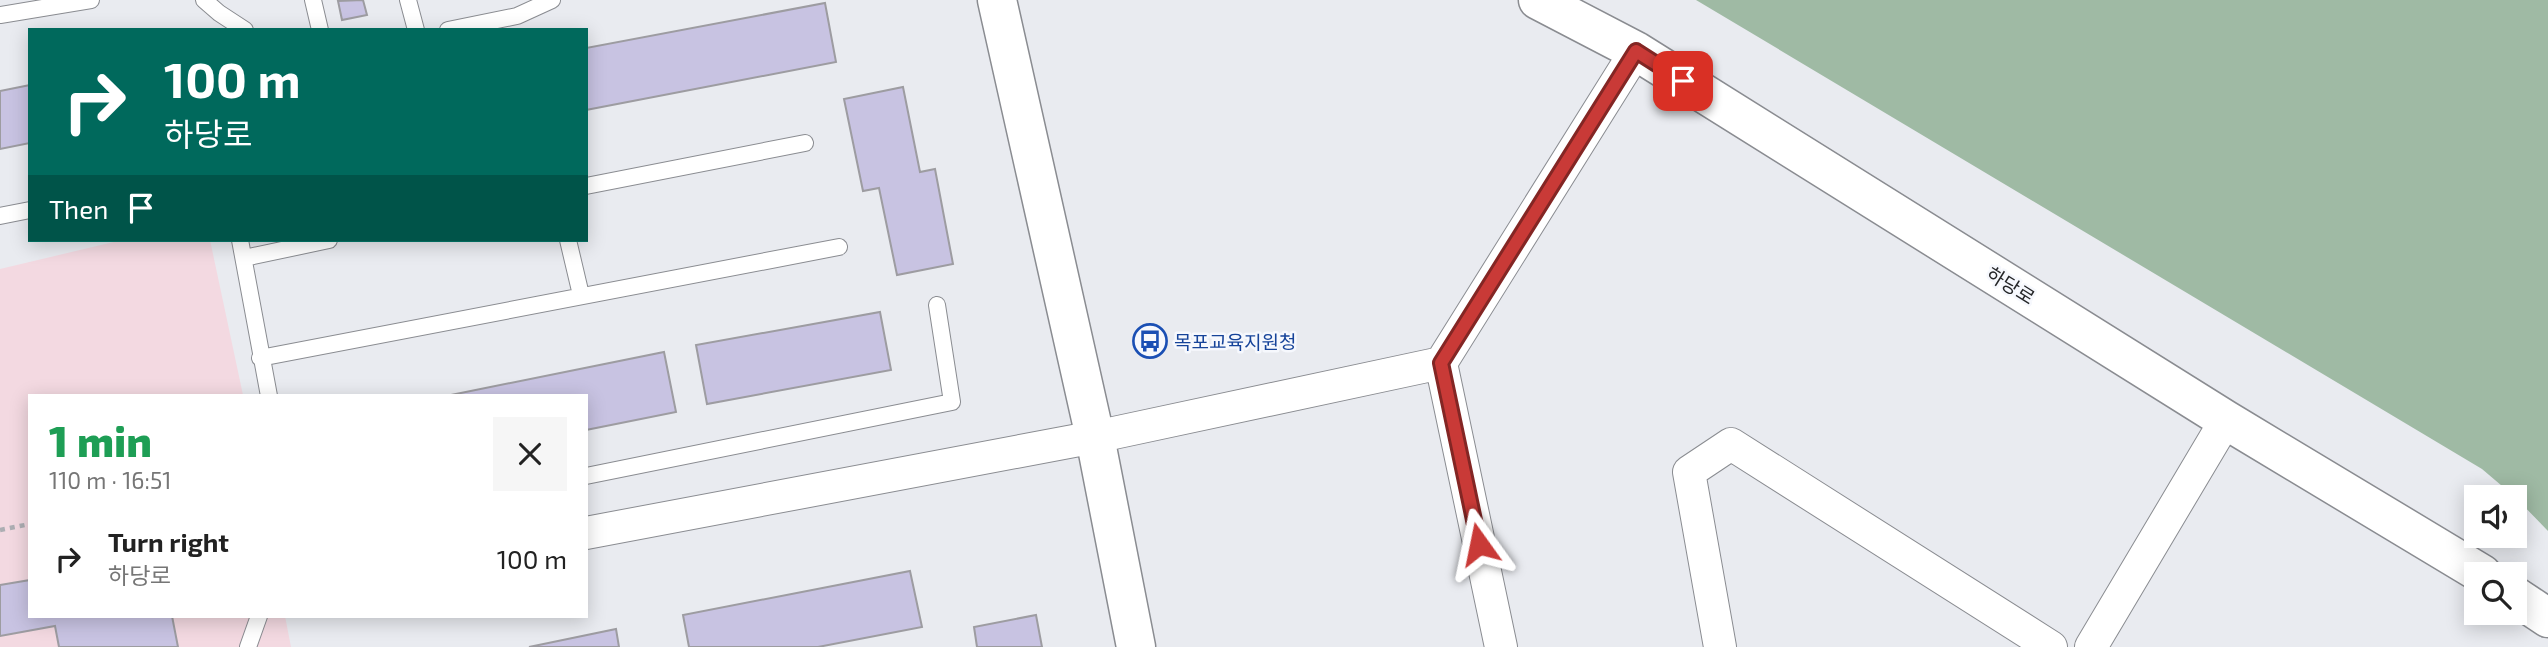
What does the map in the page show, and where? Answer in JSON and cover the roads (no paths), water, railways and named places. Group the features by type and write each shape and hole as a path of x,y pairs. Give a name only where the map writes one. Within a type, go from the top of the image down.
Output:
{"street":[{"path":"998,0 1094,437 1136,647"},
{"name":"하당로","path":"1538,0 1636,51 2226,419 2464,563"},
{"path":"1501,647 1441,363 1636,51"},
{"path":"588,533 1094,437 1441,363"},
{"path":"2091,647 2226,419"},
{"path":"1720,647 1689,472 1731,444 2051,647"},
{"path":"2527,604 2548,618"}],"lane":[{"path":"0,15 90,0"},
{"path":"204,0 242,28"},
{"path":"313,0 320,28"},
{"path":"408,0 415,28"},
{"path":"468,28 519,23 552,0"},
{"path":"588,186 805,143"},
{"path":"0,216 28,211"},
{"path":"240,242 268,394"},
{"path":"244,258 320,242"},
{"path":"568,242 581,295"},
{"path":"260,358 839,247"},
{"path":"588,476 952,402 937,305"},
{"path":"248,647 258,618"}],"place":[{"name":"목포교육지원청","path":"1150,341"}]}
